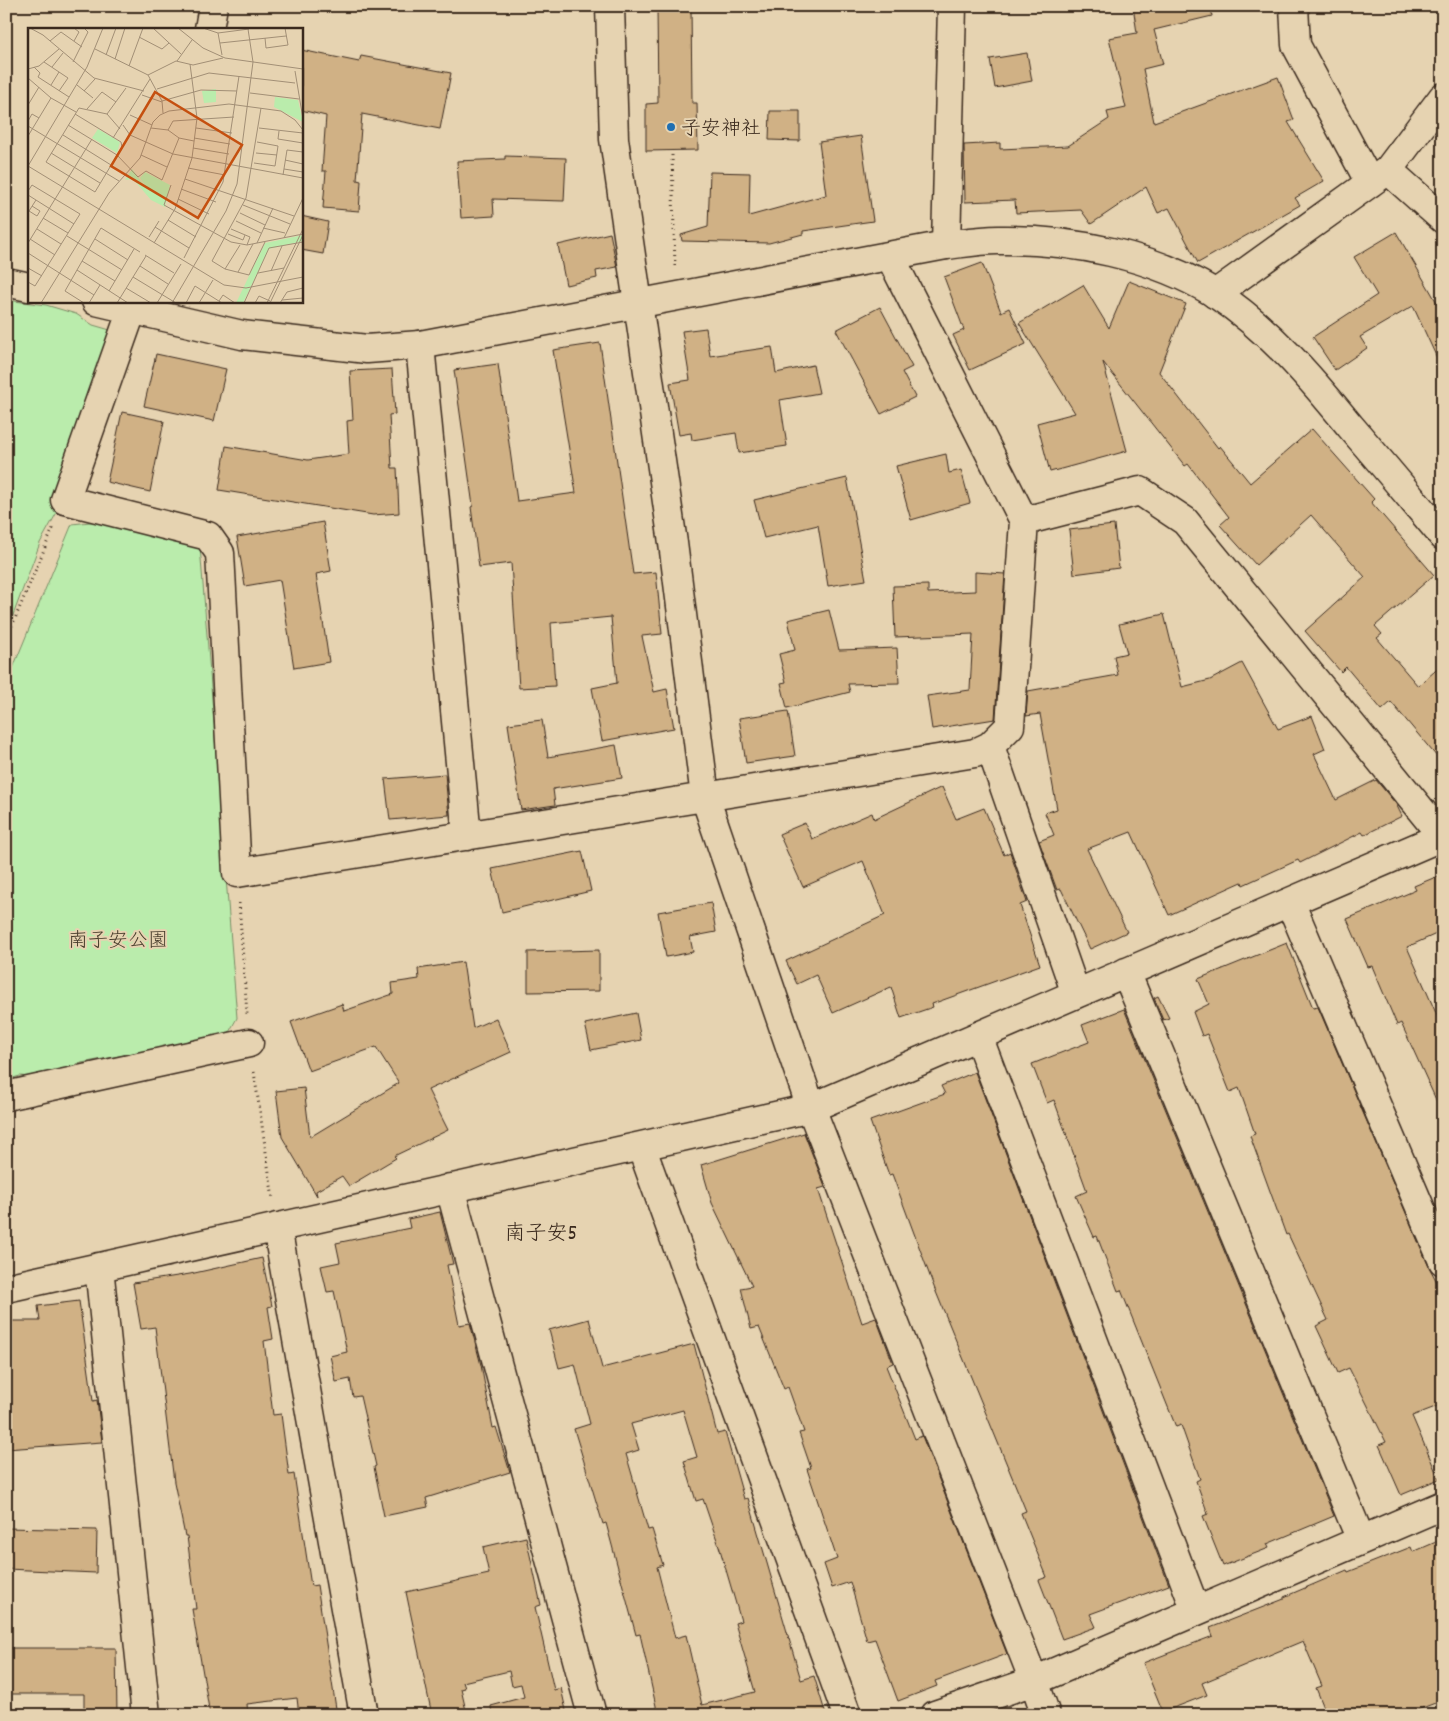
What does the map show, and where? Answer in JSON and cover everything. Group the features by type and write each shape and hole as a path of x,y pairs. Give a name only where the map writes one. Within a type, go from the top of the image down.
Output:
{"street":[{"path":"209,28 213,6"},
{"path":"610,6 614,139 673,543 705,797 811,1108 1046,1715"},
{"path":"946,245 952,6"},
{"path":"1294,6 1296,45 1379,177 1443,219"},
{"path":"1215,294 1379,177 1443,97"},
{"path":"106,302 134,305 242,335 367,349 420,345 946,245 997,240 1033,241 1106,251 1159,266 1215,294 1258,326 1303,369 1443,536"},
{"path":"134,305 65,500 208,536 220,553 237,874 976,753 990,746 1010,726 1024,521 890,256"},
{"path":"6,282 28,287"},
{"path":"420,345 467,836"},
{"path":"6,1288 811,1108 1443,836 1185,521 1140,491 1024,521"},
{"path":"990,746 1076,994"},
{"path":"1290,902 1443,1261"},
{"path":"1126,972 1361,1540"},
{"path":"978,1036 1196,1611"},
{"path":"6,1096 249,1043"},
{"path":"641,1146 847,1715"},
{"path":"450,1188 592,1715"},
{"path":"277,1227 364,1715"},
{"path":"99,1267 146,1715"},
{"path":"935,1715 1034,1681 1443,1505"}],"path":[{"path":"672,155 675,275"},
{"path":"6,640 65,500"}],"green space":[{"path":"6,300 46,305 76,314 93,325 117,332 61,505 40,543 6,634"},
{"name":"南子安公園","path":"99,521 200,546 237,1018 227,1036 76,1064 73,1070 47,1079 20,1076 6,1080 6,685 72,524"}],"building":[{"name":"子安神社","path":"657,6 691,6 692,103 697,103 698,150 646,151 646,104 658,103"},
{"path":"1133,6 1210,6 1212,16 1154,30 1163,64 1143,69 1154,122 1278,77 1294,120 1288,122 1324,181 1295,198 1300,205 1198,263 1169,208 1158,213 1146,187 1091,224 1081,210 1016,213 1015,200 965,202 964,145 1000,143 1000,149 1068,146 1109,119 1107,112 1126,108 1109,38 1137,33"},
{"path":"302,50 359,62 361,56 451,73 440,129 362,114 357,180 361,181 359,211 323,208 326,171 322,171 326,116 302,110"},
{"path":"1027,53 1032,81 995,88 990,59"},
{"path":"770,111 800,111 800,141 769,140"},
{"path":"861,136 873,221 803,231 803,234 769,243 682,241 681,235 708,227 710,172 750,173 749,216 826,195 819,142"},
{"path":"505,156 566,158 564,201 493,199 494,216 461,218 457,161 505,159"},
{"path":"302,216 328,222 323,254 302,250"},
{"path":"1396,232 1443,313 1443,371 1413,306 1360,337 1367,348 1335,370 1313,337 1377,295 1354,257"},
{"path":"610,233 617,267 596,271 597,278 566,285 558,245"},
{"path":"982,263 1001,312 1009,308 1026,344 970,370 953,335 964,330 944,277"},
{"path":"1129,281 1186,304 1159,372 1218,448 1220,446 1250,483 1312,429 1374,499 1371,502 1434,575 1375,626 1382,634 1377,638 1418,686 1443,664 1443,764 1391,702 1382,710 1346,667 1341,672 1305,631 1365,577 1311,515 1256,565 1220,525 1229,517 1188,464 1185,466 1103,362 1127,451 1050,472 1037,423 1075,413 1019,323 1083,285 1109,328"},
{"path":"880,307 912,367 902,372 915,397 881,414 836,330"},
{"path":"706,328 710,356 772,347 776,373 813,365 819,393 780,400 787,446 739,453 736,433 692,440 691,433 679,435 670,383 690,380 682,331"},
{"path":"600,343 633,574 656,572 662,634 642,636 654,692 667,689 674,728 602,741 592,688 617,683 611,617 551,623 555,686 519,688 511,563 479,567 471,507 473,506 454,370 498,364 517,501 576,493 553,350"},
{"path":"156,354 226,369 214,421 144,406"},
{"path":"392,369 395,414 389,415 392,468 397,468 399,513 373,515 219,490 226,446 308,460 349,454 347,421 353,420 350,371"},
{"path":"122,412 164,421 150,492 107,482"},
{"path":"946,454 949,473 961,470 970,503 911,520 896,466"},
{"path":"847,478 866,580 828,586 818,525 764,538 754,500"},
{"path":"323,522 331,571 316,574 329,662 294,668 280,580 245,586 237,537"},
{"path":"1114,525 1119,568 1074,574 1069,530"},
{"path":"975,572 1005,574 995,719 932,729 927,696 970,690 973,634 895,637 893,586 928,585 928,593 975,591"},
{"path":"829,610 839,650 897,648 899,683 848,684 850,692 787,708 781,683 786,682 779,654 795,650 788,620"},
{"path":"1164,614 1182,687 1210,680 1242,663 1278,729 1312,716 1325,749 1314,754 1336,800 1376,780 1396,804 1402,816 1364,835 1362,832 1300,863 1298,860 1243,885 1242,882 1169,915 1131,832 1087,849 1127,932 1090,949 1061,889 1057,890 1039,841 1054,835 1045,813 1057,809 1040,714 1026,716 1028,691 1118,675 1114,656 1127,653 1119,624"},
{"path":"788,711 795,756 746,763 739,718"},
{"path":"542,720 548,757 616,745 622,778 553,789 555,805 521,810 508,724"},
{"path":"445,774 449,815 390,820 385,779"},
{"path":"942,787 956,819 984,808 1004,855 1010,852 1027,902 1020,905 1040,965 932,1004 933,1007 901,1018 891,987 833,1013 816,975 797,984 786,961 885,915 863,861 803,887 779,834 805,823 812,839 872,813 874,819"},
{"path":"582,851 591,891 502,912 492,869"},
{"path":"1443,874 1443,931 1407,947 1443,1029 1443,1115 1401,1023 1397,1025 1372,966 1368,967 1347,919 1416,890 1414,886"},
{"path":"711,903 716,932 690,937 693,952 666,957 658,912"},
{"path":"1287,943 1313,1008 1318,1007 1429,1267 1443,1293 1443,1404 1412,1416 1439,1479 1401,1495 1379,1445 1386,1442 1349,1368 1338,1373 1316,1326 1328,1320 1288,1234 1286,1235 1250,1136 1255,1134 1239,1088 1230,1092 1207,1034 1202,1036 1193,1012 1209,1004 1198,979"},
{"path":"599,950 599,991 528,992 528,952"},
{"path":"463,962 473,1028 496,1018 511,1052 428,1090 448,1130 394,1156 396,1158 349,1186 342,1176 316,1191 317,1196 282,1137 276,1091 304,1088 310,1137 399,1083 376,1047 309,1071 291,1022 342,1004 344,1011 393,994 392,983 419,979 418,969"},
{"path":"1158,996 1169,1018 1163,1020 1154,998"},
{"path":"1124,1009 1334,1516 1267,1544 1269,1548 1223,1566 1203,1516 1208,1514 1196,1481 1200,1479 1181,1425 1176,1427 1121,1290 1118,1291 1097,1236 1094,1237 1076,1196 1087,1191 1054,1100 1047,1103 1032,1064 1089,1042 1082,1025"},
{"path":"636,1013 641,1040 591,1050 585,1024"},
{"path":"975,1072 1169,1585 1090,1614 1096,1627 1062,1639 1039,1580 1047,1577 1021,1513 1026,1511 934,1287 892,1174 889,1175 870,1121 945,1094 941,1086"},
{"path":"804,1133 825,1187 818,1189 862,1323 876,1318 893,1363 886,1366 915,1439 922,1436 1007,1654 935,1681 937,1686 898,1701 875,1639 867,1641 850,1582 832,1588 824,1564 837,1559 807,1469 811,1468 799,1433 804,1432 788,1387 784,1389 759,1327 751,1329 741,1288 752,1286 712,1203 701,1165"},
{"path":"440,1212 453,1264 447,1265 459,1325 470,1323 481,1365 493,1428 496,1427 510,1472 426,1498 428,1507 384,1516 374,1467 376,1466 360,1396 353,1397 350,1379 336,1382 330,1356 347,1352 334,1291 327,1292 321,1266 340,1262 336,1243 410,1228 408,1219"},
{"path":"262,1258 272,1306 268,1307 273,1339 264,1341 273,1415 281,1414 289,1475 294,1474 311,1586 317,1585 337,1715 299,1715 297,1698 247,1704 248,1715 210,1715 192,1609 196,1609 187,1536 185,1536 174,1482 155,1327 141,1329 133,1283 190,1274"},
{"path":"79,1301 93,1401 97,1400 102,1442 6,1449 6,1321 40,1321 38,1306"},
{"path":"589,1319 602,1368 694,1344 717,1434 725,1432 744,1499 748,1498 801,1680 814,1676 826,1715 658,1715 640,1634 636,1635 606,1523 603,1524 574,1429 590,1424 575,1364 559,1368 549,1330","holes":["683,1410 697,1457 684,1461 696,1501 703,1499 719,1546 741,1621 735,1623 755,1692 702,1705 686,1635 675,1638 657,1567 663,1565 652,1529 648,1530 626,1454 639,1450 631,1424"]},
{"path":"6,1528 97,1530 96,1573 6,1569"},
{"path":"526,1537 541,1605 535,1607 554,1690 561,1688 567,1715 492,1715 491,1706 524,1697 521,1684 512,1686 509,1671 463,1682 465,1688 461,1689 467,1715 432,1715 406,1592 489,1574 483,1547"},
{"path":"1443,1539 1443,1700 1404,1715 1327,1715 1316,1688 1322,1686 1303,1641 1202,1683 1207,1695 1163,1712 1143,1663 1213,1636 1210,1628 1284,1599 1284,1597 1347,1570 1348,1572 1411,1547 1413,1552"},
{"path":"6,1648 116,1648 117,1715 84,1715 84,1694 6,1694"}],"place":[{"name":"子安神社","path":"671,127"}],"district":[{"name":"南子安5","path":"541,1232"}]}
